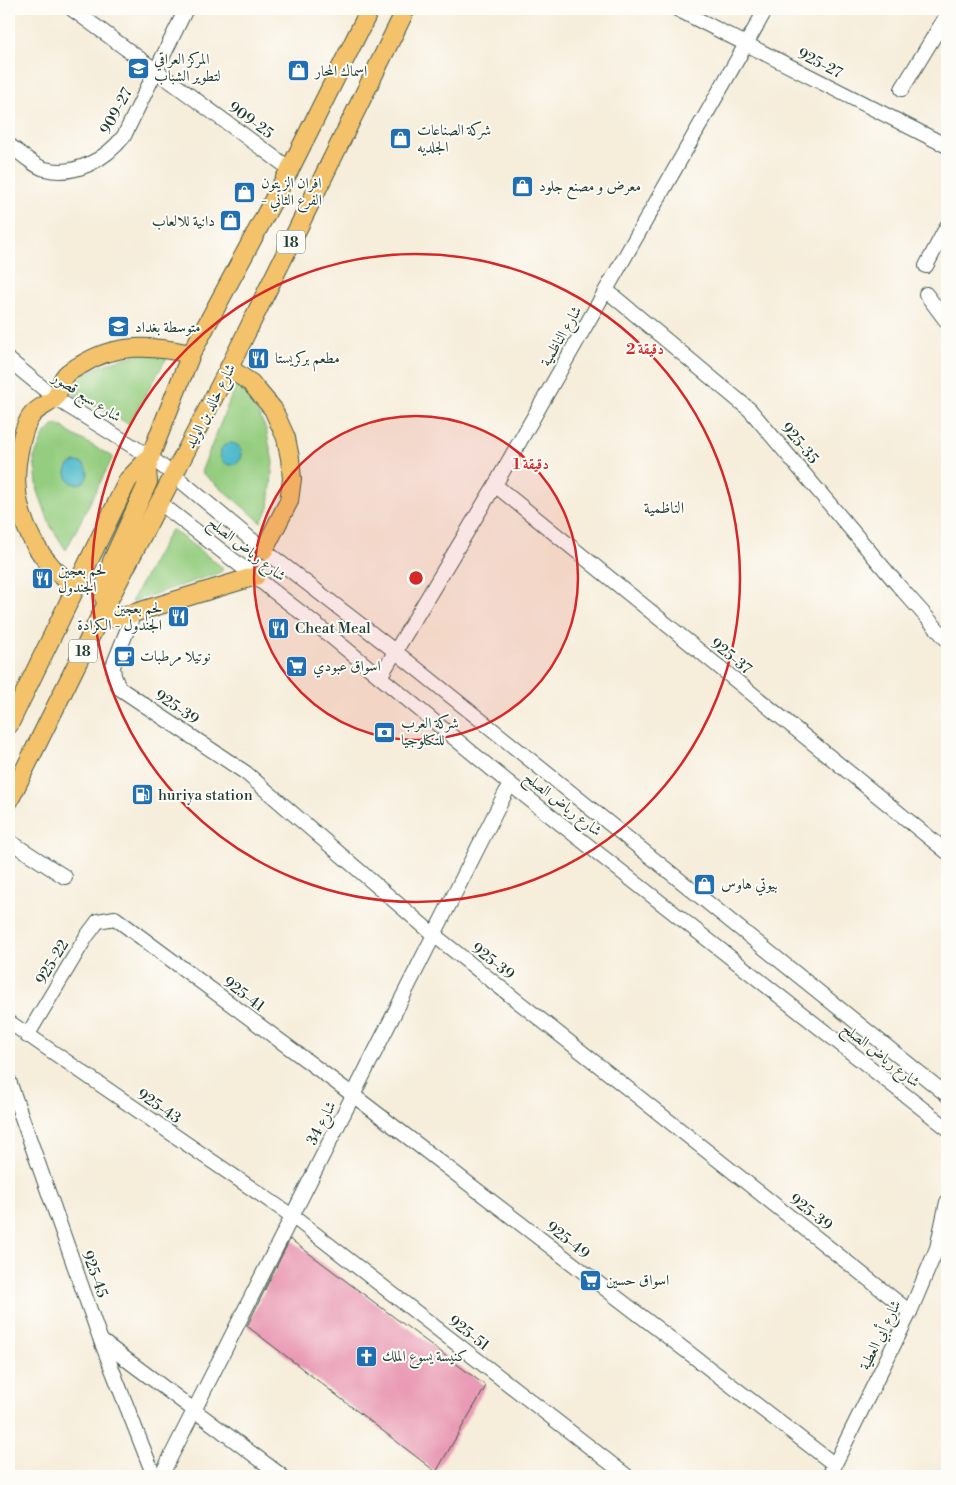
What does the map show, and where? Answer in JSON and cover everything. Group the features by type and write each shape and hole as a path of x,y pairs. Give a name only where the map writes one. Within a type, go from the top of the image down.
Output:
{"main road":[{"name":"18","path":"191,354 290,169 370,9"},
{"name":"شارع خالد بن الوليد","path":"9,801 100,616 175,476 406,9"},
{"path":"75,586 52,568 34,544 22,516 12,485 22,438 32,415 55,398 65,376 87,361 112,351 138,347 165,348 191,354 189,378 155,462 147,470 148,482 112,561 100,616 134,613 256,576"},
{"path":"229,368 251,383 273,410 286,438 290,458 292,479 289,501 264,550"},
{"name":"18","path":"9,725 128,480 155,462"},
{"path":"155,462 160,503"},
{"path":"115,506 123,499 128,499 133,502 134,512"}],"street":[{"name":"909-25","path":"72,9 290,169"},
{"name":"909-27","path":"9,145 43,169 66,171 91,164 115,147 124,136 186,9"},
{"name":"شارع الناظمية","path":"380,677 495,485 766,9"},
{"name":"925-27","path":"682,10 947,146"},
{"path":"902,89 947,15"},
{"path":"926,266 947,226"},
{"name":"925-35","path":"606,290 750,410 947,640"},
{"path":"926,294 947,322"},
{"name":"شارع سبع قصور","path":"9,360 55,398 175,476"},
{"name":"شارع رياض الصلح","path":"175,476 264,550 396,652 947,1095"},
{"name":"925-37","path":"495,485 947,852"},
{"name":"شارع رياض الصلح","path":"160,503 256,576 510,784 947,1128"},
{"name":"925-39","path":"134,613 112,666 118,688 246,773 434,935 910,1312"},
{"name":"شارع 34","path":"161,1476 510,784"},
{"path":"9,841 66,877"},
{"name":"925-22","path":"27,1036 98,920 115,918"},
{"name":"925-41","path":"115,918 353,1095"},
{"path":"803,1014 815,1006 818,1000 818,992"},
{"name":"925-43","path":"9,1022 292,1216"},
{"name":"925-45","path":"9,1081 101,1341 154,1476"},
{"name":"925-49","path":"353,1095 832,1471"},
{"name":"شارع أبي العطية","path":"832,1471 910,1312 936,1248 947,1202"},
{"name":"925-51","path":"292,1216 627,1476"},
{"path":"101,1341 282,1476"}],"green space":[{"path":"149,352 169,354 129,424 76,396 67,389 85,374 105,364"},
{"path":"237,382 253,403 266,429 273,462 269,508 261,522 201,472"},
{"path":"54,425 60,425 70,433 113,457 66,550 50,525 38,491 34,458 44,435"},
{"path":"173,530 223,568 221,572 131,602 170,531"}],"water":[{"path":"231,443 239,446 242,454 239,462 231,465 223,462 220,454 223,446"},
{"path":"77,462 85,465 88,473 85,481 77,484 69,481 66,473 69,465"}],"building":[{"name":"كنيسة يسوع الملك","path":"290,1239 486,1386 436,1472 247,1326"}],"place":[{"name":"المركز العراقي لتطوير الشباب","path":"138,68"},
{"name":"اسماك المحار","path":"299,71"},
{"name":"شركة الصناعات الجلديه","path":"401,139"},
{"name":"معرض و مصنع جلود","path":"523,186"},
{"name":"افران الزيتون - الفرع الثاني","path":"245,192"},
{"name":"دانية للالعاب","path":"231,221"},
{"name":"متوسطة بغداد","path":"119,327"},
{"name":"مطعم بركريستا","path":"259,358"},
{"name":"لحم بعجين الجندول","path":"42,579"},
{"name":"لحم بعجين الجندول - الكرادة","path":"178,617"},
{"name":"Cheat Meal","path":"279,628"},
{"name":"نوتيلا مرطبات","path":"124,656"},
{"name":"اسواق عبودي","path":"297,666"},
{"name":"شركة العرب للتكنلوجيا","path":"385,732"},
{"name":"huriya station","path":"142,795"},
{"name":"بيوتي هاوس","path":"705,884"},
{"name":"اسواق حسين","path":"590,1280"},
{"name":"كنيسة يسوع الملك","path":"366,1356"}],"district":[{"name":"الناظمية","path":"664,507"}]}
